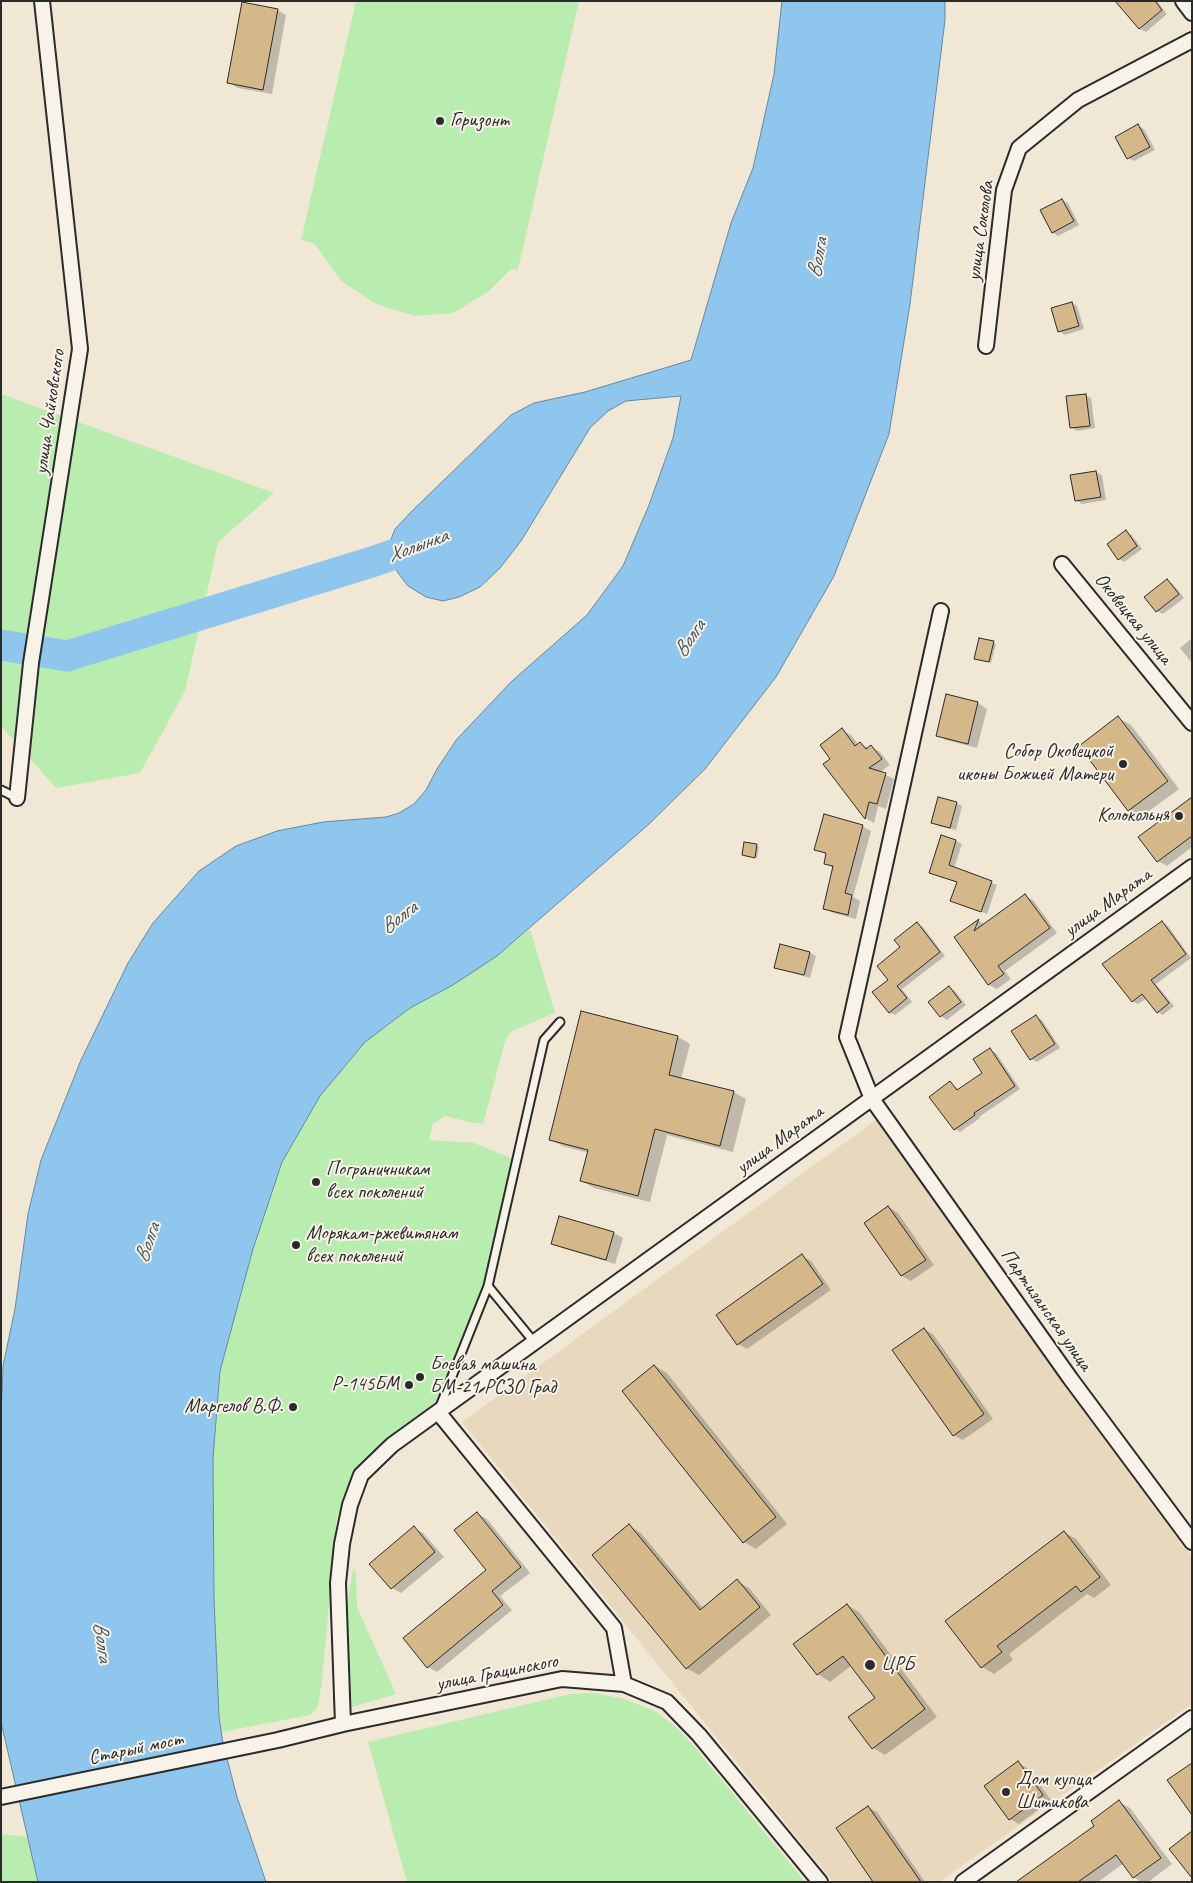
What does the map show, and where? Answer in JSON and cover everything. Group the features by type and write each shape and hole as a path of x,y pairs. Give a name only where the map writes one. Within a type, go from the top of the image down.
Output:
{"street":[{"name":"улица Чайковского","path":"17,798 31,663 80,348 42,1"},
{"path":"1183,1 1192,13"},
{"name":"улица Соколова","path":"986,346 1004,190 1019,148 1078,100 1192,40"},
{"name":"Оковецкая улица","path":"1062,564 1192,723"},
{"name":"Партизанская улица","path":"941,611 847,1037 872,1099 1070,1378 1192,1542"},
{"name":"улица Марата","path":"343,1724 338,1582 342,1544 350,1505 362,1475 392,1445 1192,867"},
{"path":"438,1412 614,1628 624,1684"},
{"name":"улица Грацинского","path":"278,1740 343,1724 562,1679 624,1684 667,1702 699,1735 820,1882"},
{"path":"962,1882 1192,1718"},
{"name":"Старый мост","path":"1,1797 278,1740"}],"lane":[{"path":"1,790 17,798"},
{"path":"438,1412 488,1286 544,1040 560,1022"},
{"path":"488,1286 534,1342"}],"shaded area":[{"path":"877,1119 1192,1557 1192,1704 939,1882 833,1882 462,1422"}],"green space":[{"name":"Горизонт","path":"356,1 579,1 518,270 511,269 488,292 453,313 415,316 376,304 341,281 315,244 301,240"},
{"path":"1,394 274,493 218,542 185,691 140,773 56,788 1,726"},
{"path":"530,929 555,1013 512,1031 506,1038 483,1124 445,1116 433,1124 429,1140 474,1143 513,1159 485,1282 440,1397 355,1478 337,1517 318,1707 310,1715 221,1732 214,1599 213,1458 220,1371 253,1249 282,1162 320,1096 365,1042 410,1008 453,985 497,956"},
{"path":"353,1568 356,1573 357,1607 396,1694 352,1707 348,1700 346,1611"},
{"path":"595,1693 624,1699 655,1711 675,1726 693,1745 805,1882 407,1882 368,1742 570,1694"},
{"path":"1,1834 27,1837 38,1882 1,1882"}],"water":[{"name":"Волга","path":"782,1 945,1 945,20 910,304 889,434 834,576 776,677 705,769 648,825 497,956 453,985 410,1008 365,1042 320,1096 282,1162 253,1249 220,1371 213,1458 214,1599 219,1717 223,1743 237,1797 266,1882 38,1882 1,1722 1,1417 3,1366 15,1309 28,1214 41,1160 81,1060 128,963 153,923 199,871 236,846 277,831 323,822 386,817 399,813 414,804 426,790 437,769 457,739 512,681 587,615 623,566 649,505 673,438 681,396 626,401 608,411 590,428 521,541 500,568 480,587 459,597 443,601 426,597 408,586 398,573 390,559 388,547 395,529 511,415 534,403 585,392 691,360 731,223 753,168 774,74"}],"building":[{"path":"1115,1 1155,1 1162,10 1139,29"},
{"path":"242,2 278,9 263,90 227,83"},
{"path":"1138,124 1150,147 1127,159 1115,137"},
{"path":"1062,199 1074,221 1052,233 1040,210"},
{"path":"1072,302 1079,326 1058,332 1051,308"},
{"path":"1086,394 1090,426 1070,428 1066,396"},
{"path":"1096,471 1101,497 1075,501 1070,475"},
{"path":"1126,530 1137,546 1118,560 1107,544"},
{"path":"1167,579 1179,594 1156,612 1144,597"},
{"path":"979,638 994,641 989,662 974,659"},
{"path":"946,694 978,702 968,744 936,736"},
{"name":"Собор Оковецкой иконы Божией Матери","path":"1118,716 1168,781 1128,811 1079,746"},
{"path":"842,728 855,746 860,742 866,749 871,745 882,759 869,768 886,773 877,804 869,802 865,819 823,764 830,759 820,745"},
{"path":"938,797 957,802 950,828 931,823"},
{"name":"Колокольня","path":"1192,797 1192,836 1157,862 1138,837"},
{"path":"824,814 863,825 845,893 852,895 848,915 823,909 833,866 824,864 826,853 814,850"},
{"path":"941,835 956,840 949,865 992,881 981,912 950,901 957,882 929,873"},
{"path":"744,842 757,844 755,858 742,855"},
{"path":"1025,894 1050,928 998,966 1004,974 988,985 954,937 979,919 974,931"},
{"path":"1162,921 1186,954 1151,980 1169,1003 1157,1013 1142,994 1132,1002 1102,964"},
{"path":"917,922 940,952 897,986 907,998 889,1013 872,992 888,980 877,966 900,947 894,940"},
{"path":"780,944 810,952 804,975 774,968"},
{"path":"949,986 961,1002 940,1017 928,1002"},
{"path":"581,1011 678,1036 669,1075 734,1091 720,1146 655,1129 638,1196 580,1181 588,1150 549,1140"},
{"path":"1036,1015 1055,1044 1030,1060 1011,1031"},
{"path":"990,1048 1015,1086 974,1113 975,1115 954,1130 929,1097 950,1081 957,1090 982,1073 973,1059"},
{"path":"888,1206 926,1260 901,1276 864,1223"},
{"path":"559,1216 614,1232 606,1260 551,1244"},
{"path":"802,1254 823,1284 737,1345 716,1315"},
{"path":"924,1328 984,1414 953,1436 892,1350"},
{"path":"654,1365 776,1517 743,1543 622,1391"},
{"path":"477,1512 521,1567 492,1591 503,1605 427,1668 403,1638 486,1570 454,1530"},
{"path":"629,1524 700,1610 737,1579 760,1607 686,1669 592,1555"},
{"path":"414,1526 435,1552 391,1589 369,1564"},
{"path":"1064,1531 1100,1577 1081,1592 1076,1586 997,1646 1002,1652 981,1668 945,1621"},
{"path":"847,1604 925,1709 872,1749 848,1717 875,1698 843,1656 817,1675 793,1644"},
{"path":"1018,1761 1043,1795 1009,1820 984,1786"},
{"path":"1192,1763 1192,1815 1167,1780"},
{"path":"1119,1800 1161,1858 1133,1878 1116,1855 1078,1882 1016,1882 1094,1826 1091,1821"},
{"path":"868,1806 921,1882 873,1882 836,1828"},
{"path":"1192,1831 1192,1878 1169,1849"}],"waterway":[{"name":"Холынка","path":"1,645 67,656 375,561 429,542"}],"place":[{"name":"Горизонт","path":"440,121"},
{"name":"Собор Оковецкой иконы Божией Матери","path":"1123,764"},
{"name":"Колокольня","path":"1179,816"},
{"name":"Пограничникам всех поколений","path":"316,1182"},
{"name":"Морякам-ржевитянам всех поколений","path":"296,1245"},
{"name":"Боевая машина БМ-21 РСЗО Град","path":"420,1377"},
{"name":"Р-145БМ","path":"409,1385"},
{"name":"Маргелов В.Ф.","path":"293,1407"},
{"name":"ЦРБ","path":"870,1665"},
{"name":"Дом купца Шитикова","path":"1006,1792"}]}
